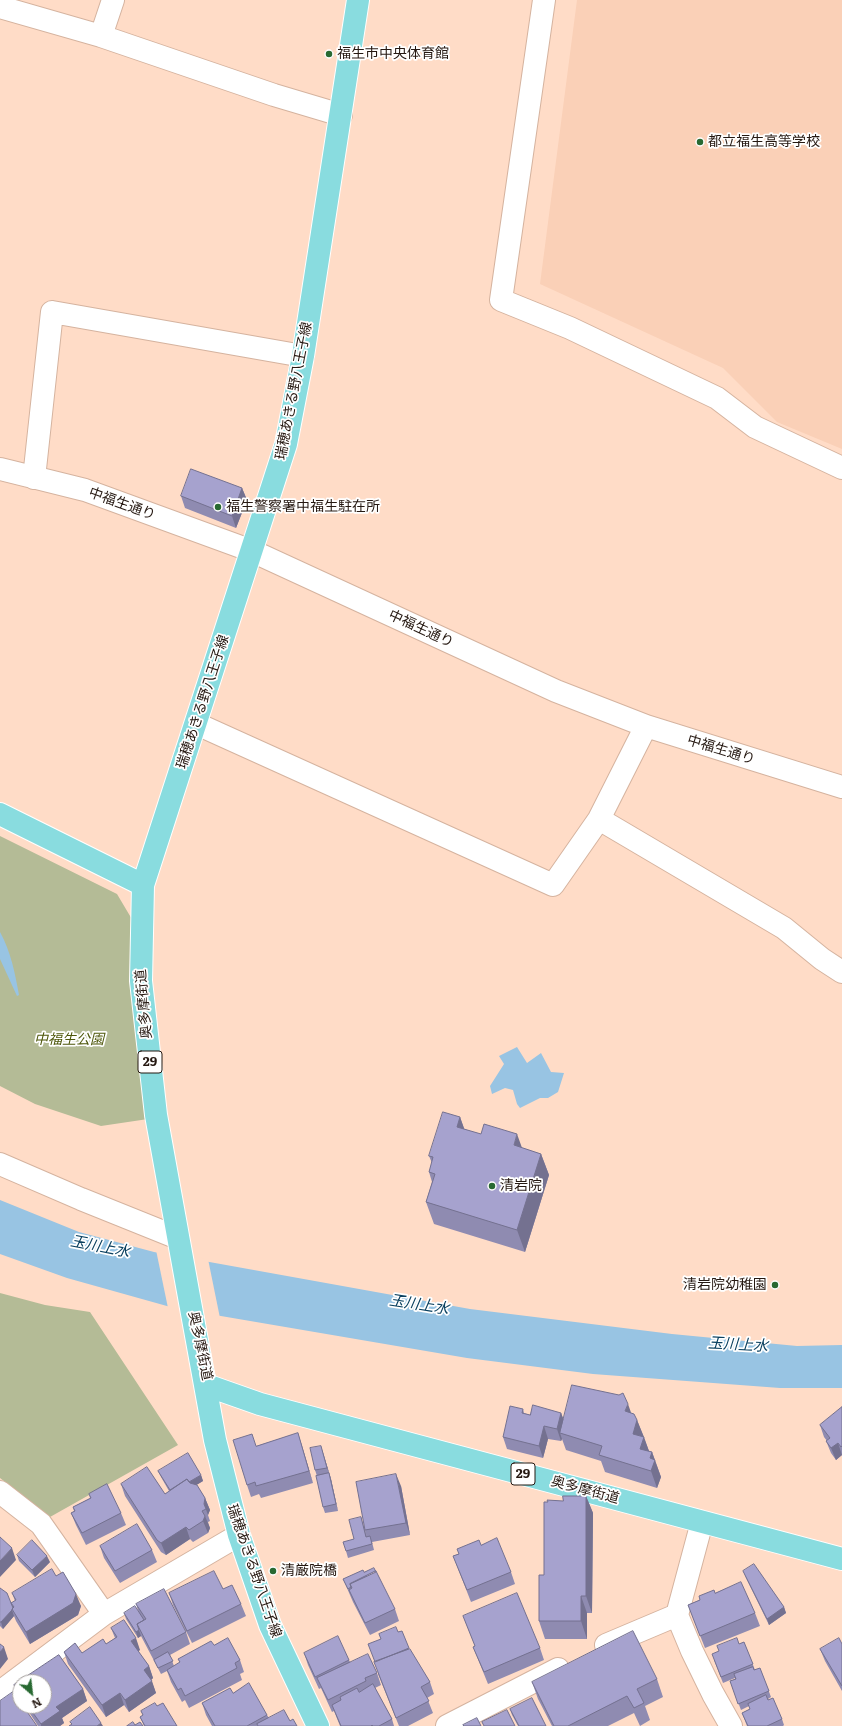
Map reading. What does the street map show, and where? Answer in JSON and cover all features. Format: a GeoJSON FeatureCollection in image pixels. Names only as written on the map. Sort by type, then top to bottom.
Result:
{"type":"FeatureCollection","features":[{"type":"Feature","properties":{"kind":"main road","name":"瑞穂あきる野八王子線"},"geometry":{"type":"LineString","coordinates":[[143,885],[286,444],[303,356],[358,0]]}},
{"type":"Feature","properties":{"kind":"main road"},"geometry":{"type":"LineString","coordinates":[[0,814],[143,885]]}},
{"type":"Feature","properties":{"kind":"main road","name":"奥多摩街道"},"geometry":{"type":"LineString","coordinates":[[143,885],[140,981],[156,1115],[206,1385],[260,1404],[842,1559]]}},
{"type":"Feature","properties":{"kind":"main road","name":"瑞穂あきる野八王子線"},"geometry":{"type":"LineString","coordinates":[[206,1385],[215,1440],[239,1535],[270,1625],[318,1726]]}},
{"type":"Feature","properties":{"kind":"street"},"geometry":{"type":"LineString","coordinates":[[101,36],[113,0]]}},
{"type":"Feature","properties":{"kind":"street"},"geometry":{"type":"LineString","coordinates":[[544,0],[501,300],[570,328],[716,398],[755,427],[842,468]]}},
{"type":"Feature","properties":{"kind":"street"},"geometry":{"type":"LineString","coordinates":[[0,7],[101,36],[274,95],[341,115]]}},
{"type":"Feature","properties":{"kind":"street"},"geometry":{"type":"LineString","coordinates":[[34,478],[52,312],[303,356]]}},
{"type":"Feature","properties":{"kind":"street","name":"中福生通り"},"geometry":{"type":"LineString","coordinates":[[0,469],[85,490],[252,551],[556,691],[646,726],[842,787]]}},
{"type":"Feature","properties":{"kind":"street"},"geometry":{"type":"LineString","coordinates":[[196,724],[553,884],[599,819],[646,726]]}},
{"type":"Feature","properties":{"kind":"street"},"geometry":{"type":"LineString","coordinates":[[599,819],[784,928],[822,959],[842,972]]}},
{"type":"Feature","properties":{"kind":"street"},"geometry":{"type":"LineString","coordinates":[[0,1164],[81,1199],[178,1238]]}},
{"type":"Feature","properties":{"kind":"street"},"geometry":{"type":"LineString","coordinates":[[0,1492],[41,1524],[104,1614]]}},
{"type":"Feature","properties":{"kind":"street"},"geometry":{"type":"LineString","coordinates":[[702,1522],[677,1615],[701,1669],[731,1726]]}},
{"type":"Feature","properties":{"kind":"street"},"geometry":{"type":"LineString","coordinates":[[0,1692],[104,1614],[239,1535]]}},
{"type":"Feature","properties":{"kind":"street"},"geometry":{"type":"LineString","coordinates":[[448,1726],[616,1640],[677,1615]]}},
{"type":"Feature","properties":{"kind":"shaded area","name":"都立福生高等学校"},"geometry":{"type":"Polygon","coordinates":[[[577,0],[842,0],[842,449],[777,422],[723,368],[540,284],[577,0]]]}},
{"type":"Feature","properties":{"kind":"green space","name":"中福生公園"},"geometry":{"type":"Polygon","coordinates":[[[0,836],[117,894],[133,921],[148,1119],[101,1126],[35,1104],[0,1086],[0,836]]]}},
{"type":"Feature","properties":{"kind":"green space"},"geometry":{"type":"Polygon","coordinates":[[[0,1293],[45,1305],[90,1312],[178,1445],[50,1517],[0,1478],[0,1293]]]}},
{"type":"Feature","properties":{"kind":"water"},"geometry":{"type":"Polygon","coordinates":[[[0,932],[12,963],[19,995],[17,996],[0,959],[0,932]]]}},
{"type":"Feature","properties":{"kind":"water"},"geometry":{"type":"Polygon","coordinates":[[[517,1047],[527,1063],[541,1053],[551,1072],[564,1073],[558,1092],[548,1098],[540,1098],[520,1108],[517,1104],[513,1090],[505,1088],[492,1094],[490,1086],[504,1064],[499,1056],[517,1047]]]}},
{"type":"Feature","properties":{"kind":"water","name":"玉川上水"},"geometry":{"type":"Polygon","coordinates":[[[0,1200],[79,1232],[154,1252],[470,1309],[672,1334],[797,1346],[842,1345],[842,1388],[780,1388],[593,1374],[467,1358],[174,1308],[67,1278],[0,1254],[0,1200]]]}},
{"type":"Feature","properties":{"kind":"pier"},"geometry":{"type":"Polygon","coordinates":[[[156,1250],[208,1259],[220,1318],[168,1308],[156,1250]]]}},
{"type":"Feature","properties":{"kind":"building"},"geometry":{"type":"Polygon","coordinates":[[[191,469],[242,488],[232,516],[181,496],[191,469]]]}},
{"type":"Feature","properties":{"kind":"building","name":"清岩院"},"geometry":{"type":"Polygon","coordinates":[[[443,1112],[460,1117],[457,1127],[481,1134],[484,1124],[517,1134],[514,1145],[541,1154],[517,1230],[426,1202],[435,1174],[429,1172],[433,1157],[429,1156],[443,1112]]]}},
{"type":"Feature","properties":{"kind":"building"},"geometry":{"type":"Polygon","coordinates":[[[572,1385],[619,1395],[623,1393],[628,1404],[625,1411],[634,1414],[637,1420],[633,1434],[644,1437],[640,1449],[652,1452],[650,1458],[655,1460],[651,1471],[599,1455],[602,1446],[560,1433],[572,1385]]]}},
{"type":"Feature","properties":{"kind":"building"},"geometry":{"type":"Polygon","coordinates":[[[533,1405],[561,1413],[557,1429],[544,1426],[539,1446],[503,1437],[510,1406],[523,1409],[522,1413],[530,1415],[533,1405]]]}},
{"type":"Feature","properties":{"kind":"building"},"geometry":{"type":"Polygon","coordinates":[[[842,1407],[842,1446],[841,1447],[838,1443],[831,1448],[826,1441],[830,1438],[820,1425],[842,1407]]]}},
{"type":"Feature","properties":{"kind":"building"},"geometry":{"type":"Polygon","coordinates":[[[298,1433],[309,1471],[256,1486],[255,1482],[247,1485],[233,1440],[252,1434],[256,1446],[298,1433]]]}},
{"type":"Feature","properties":{"kind":"building"},"geometry":{"type":"Polygon","coordinates":[[[321,1446],[327,1468],[315,1470],[310,1448],[321,1446]]]}},
{"type":"Feature","properties":{"kind":"building"},"geometry":{"type":"Polygon","coordinates":[[[188,1453],[201,1475],[189,1482],[187,1479],[170,1490],[158,1471],[188,1453]]]}},
{"type":"Feature","properties":{"kind":"building"},"geometry":{"type":"Polygon","coordinates":[[[147,1467],[165,1494],[187,1479],[190,1483],[197,1485],[205,1498],[204,1504],[206,1509],[202,1511],[205,1516],[203,1521],[189,1530],[186,1527],[161,1543],[157,1540],[121,1484],[147,1467]]]}},
{"type":"Feature","properties":{"kind":"building"},"geometry":{"type":"Polygon","coordinates":[[[329,1473],[336,1504],[323,1507],[316,1476],[329,1473]]]}},
{"type":"Feature","properties":{"kind":"building"},"geometry":{"type":"Polygon","coordinates":[[[396,1474],[406,1523],[365,1530],[356,1482],[396,1474]]]}},
{"type":"Feature","properties":{"kind":"building"},"geometry":{"type":"Polygon","coordinates":[[[107,1484],[121,1513],[82,1533],[71,1513],[75,1511],[73,1507],[91,1498],[89,1494],[107,1484]]]}},
{"type":"Feature","properties":{"kind":"building"},"geometry":{"type":"Polygon","coordinates":[[[563,1496],[586,1496],[586,1596],[581,1596],[581,1621],[539,1621],[539,1575],[544,1575],[544,1502],[548,1502],[547,1500],[563,1501],[563,1496]]]}},
{"type":"Feature","properties":{"kind":"building"},"geometry":{"type":"Polygon","coordinates":[[[361,1517],[366,1537],[370,1536],[372,1544],[346,1551],[343,1542],[354,1539],[349,1520],[361,1517]]]}},
{"type":"Feature","properties":{"kind":"building"},"geometry":{"type":"Polygon","coordinates":[[[137,1524],[152,1550],[115,1571],[100,1546],[137,1524]]]}},
{"type":"Feature","properties":{"kind":"building"},"geometry":{"type":"Polygon","coordinates":[[[0,1537],[12,1548],[0,1561],[0,1537]]]}},
{"type":"Feature","properties":{"kind":"building"},"geometry":{"type":"Polygon","coordinates":[[[497,1538],[511,1572],[467,1590],[453,1556],[459,1554],[457,1549],[479,1540],[481,1545],[497,1538]]]}},
{"type":"Feature","properties":{"kind":"building"},"geometry":{"type":"Polygon","coordinates":[[[32,1540],[47,1556],[32,1570],[17,1555],[32,1540]]]}},
{"type":"Feature","properties":{"kind":"building"},"geometry":{"type":"Polygon","coordinates":[[[754,1564],[784,1607],[767,1619],[743,1571],[754,1564]]]}},
{"type":"Feature","properties":{"kind":"building"},"geometry":{"type":"Polygon","coordinates":[[[374,1568],[376,1572],[350,1584],[351,1587],[348,1589],[343,1579],[363,1570],[364,1572],[374,1568]]]}},
{"type":"Feature","properties":{"kind":"building"},"geometry":{"type":"Polygon","coordinates":[[[52,1569],[56,1576],[63,1572],[76,1594],[73,1603],[26,1632],[12,1609],[14,1607],[11,1603],[16,1600],[12,1593],[52,1569]]]}},
{"type":"Feature","properties":{"kind":"building"},"geometry":{"type":"Polygon","coordinates":[[[214,1571],[223,1589],[232,1585],[241,1604],[187,1631],[169,1593],[214,1571]]]}},
{"type":"Feature","properties":{"kind":"building"},"geometry":{"type":"Polygon","coordinates":[[[376,1571],[395,1609],[365,1623],[349,1590],[352,1588],[350,1584],[376,1571]]]}},
{"type":"Feature","properties":{"kind":"building"},"geometry":{"type":"Polygon","coordinates":[[[741,1582],[755,1613],[700,1636],[688,1605],[700,1600],[699,1596],[714,1590],[715,1593],[741,1582]]]}},
{"type":"Feature","properties":{"kind":"building"},"geometry":{"type":"Polygon","coordinates":[[[0,1588],[7,1593],[13,1608],[1,1622],[0,1622],[0,1588]]]}},
{"type":"Feature","properties":{"kind":"building"},"geometry":{"type":"Polygon","coordinates":[[[164,1589],[186,1632],[151,1651],[137,1624],[146,1619],[136,1604],[164,1589]]]}},
{"type":"Feature","properties":{"kind":"building"},"geometry":{"type":"Polygon","coordinates":[[[517,1593],[540,1648],[484,1672],[473,1647],[475,1646],[463,1616],[517,1593]]]}},
{"type":"Feature","properties":{"kind":"building"},"geometry":{"type":"Polygon","coordinates":[[[135,1606],[144,1620],[137,1624],[139,1630],[136,1632],[124,1613],[135,1606]]]}},
{"type":"Feature","properties":{"kind":"building"},"geometry":{"type":"Polygon","coordinates":[[[124,1620],[136,1638],[131,1641],[149,1666],[144,1670],[152,1681],[125,1700],[120,1693],[102,1705],[64,1652],[75,1643],[82,1653],[103,1639],[106,1644],[117,1637],[111,1628],[124,1620]]]}},
{"type":"Feature","properties":{"kind":"building"},"geometry":{"type":"Polygon","coordinates":[[[396,1627],[398,1632],[402,1631],[409,1648],[375,1662],[368,1644],[381,1639],[379,1634],[396,1627]]]}},
{"type":"Feature","properties":{"kind":"building"},"geometry":{"type":"Polygon","coordinates":[[[633,1631],[657,1679],[637,1689],[644,1703],[634,1708],[627,1696],[568,1726],[554,1726],[532,1682],[633,1631]]]}},
{"type":"Feature","properties":{"kind":"building"},"geometry":{"type":"Polygon","coordinates":[[[338,1636],[349,1660],[315,1677],[304,1653],[338,1636]]]}},
{"type":"Feature","properties":{"kind":"building"},"geometry":{"type":"Polygon","coordinates":[[[228,1638],[240,1660],[235,1663],[237,1668],[185,1696],[181,1688],[178,1690],[167,1670],[180,1662],[178,1659],[211,1641],[214,1645],[228,1638]]]}},
{"type":"Feature","properties":{"kind":"building"},"geometry":{"type":"Polygon","coordinates":[[[737,1638],[739,1644],[744,1642],[753,1664],[721,1677],[712,1654],[719,1651],[717,1646],[737,1638]]]}},
{"type":"Feature","properties":{"kind":"building"},"geometry":{"type":"Polygon","coordinates":[[[839,1638],[842,1644],[842,1686],[820,1649],[839,1638]]]}},
{"type":"Feature","properties":{"kind":"building"},"geometry":{"type":"Polygon","coordinates":[[[0,1644],[4,1647],[0,1652],[0,1644]]]}},
{"type":"Feature","properties":{"kind":"building"},"geometry":{"type":"Polygon","coordinates":[[[410,1649],[430,1682],[421,1687],[429,1701],[396,1718],[374,1662],[410,1649]]]}},
{"type":"Feature","properties":{"kind":"building"},"geometry":{"type":"Polygon","coordinates":[[[168,1652],[173,1661],[158,1668],[154,1660],[168,1652]]]}},
{"type":"Feature","properties":{"kind":"building"},"geometry":{"type":"Polygon","coordinates":[[[368,1654],[377,1673],[365,1678],[366,1681],[328,1700],[317,1678],[368,1654]]]}},
{"type":"Feature","properties":{"kind":"building"},"geometry":{"type":"Polygon","coordinates":[[[59,1655],[83,1689],[56,1707],[60,1711],[41,1724],[34,1714],[52,1714],[52,1674],[30,1674],[59,1655]]]}},
{"type":"Feature","properties":{"kind":"building"},"geometry":{"type":"Polygon","coordinates":[[[753,1667],[754,1670],[760,1668],[769,1691],[738,1704],[730,1681],[736,1679],[734,1674],[753,1667]]]}},
{"type":"Feature","properties":{"kind":"building"},"geometry":{"type":"Polygon","coordinates":[[[249,1683],[267,1715],[247,1726],[215,1726],[202,1703],[230,1688],[233,1693],[249,1683]]]}},
{"type":"Feature","properties":{"kind":"building"},"geometry":{"type":"Polygon","coordinates":[[[373,1684],[392,1719],[379,1726],[341,1726],[332,1705],[341,1700],[340,1697],[357,1688],[359,1692],[373,1684]]]}},
{"type":"Feature","properties":{"kind":"building"},"geometry":{"type":"Polygon","coordinates":[[[12,1693],[12,1714],[29,1714],[37,1726],[0,1726],[0,1701],[12,1693]]]}},
{"type":"Feature","properties":{"kind":"building"},"geometry":{"type":"Polygon","coordinates":[[[766,1695],[768,1700],[773,1698],[782,1719],[767,1726],[748,1726],[742,1713],[750,1709],[748,1704],[766,1695]]]}},
{"type":"Feature","properties":{"kind":"building"},"geometry":{"type":"Polygon","coordinates":[[[532,1698],[546,1726],[519,1726],[510,1709],[532,1698]]]}},
{"type":"Feature","properties":{"kind":"building"},"geometry":{"type":"Polygon","coordinates":[[[155,1703],[157,1706],[163,1703],[177,1726],[145,1726],[140,1717],[143,1715],[141,1711],[155,1703]]]}},
{"type":"Feature","properties":{"kind":"building"},"geometry":{"type":"Polygon","coordinates":[[[90,1707],[101,1723],[97,1726],[69,1726],[72,1724],[70,1722],[90,1707]]]}},
{"type":"Feature","properties":{"kind":"building"},"geometry":{"type":"Polygon","coordinates":[[[284,1710],[290,1721],[293,1719],[297,1726],[258,1726],[257,1724],[284,1710]]]}},
{"type":"Feature","properties":{"kind":"building"},"geometry":{"type":"Polygon","coordinates":[[[507,1710],[515,1726],[484,1726],[482,1722],[507,1710]]]}},
{"type":"Feature","properties":{"kind":"building"},"geometry":{"type":"Polygon","coordinates":[[[477,1718],[481,1726],[463,1725],[477,1718]]]}},
{"type":"Feature","properties":{"kind":"building"},"geometry":{"type":"Polygon","coordinates":[[[133,1722],[135,1725],[140,1722],[143,1726],[127,1726],[133,1722]]]}},
{"type":"Feature","properties":{"kind":"place","name":"福生市中央体育館"},"geometry":{"type":"Point","coordinates":[329,54]}},
{"type":"Feature","properties":{"kind":"place","name":"都立福生高等学校"},"geometry":{"type":"Point","coordinates":[700,142]}},
{"type":"Feature","properties":{"kind":"place","name":"福生警察署中福生駐在所"},"geometry":{"type":"Point","coordinates":[218,507]}},
{"type":"Feature","properties":{"kind":"place","name":"清岩院"},"geometry":{"type":"Point","coordinates":[492,1186]}},
{"type":"Feature","properties":{"kind":"place","name":"清岩院幼稚園"},"geometry":{"type":"Point","coordinates":[775,1285]}},
{"type":"Feature","properties":{"kind":"place","name":"清厳院橋"},"geometry":{"type":"Point","coordinates":[273,1571]}}]}
